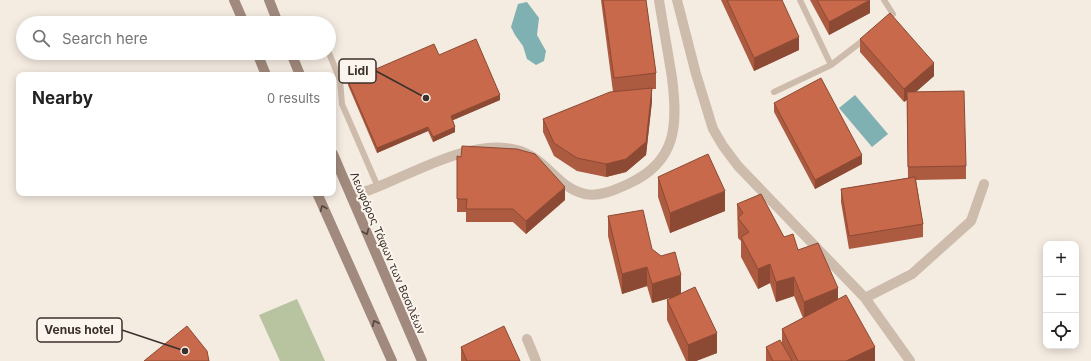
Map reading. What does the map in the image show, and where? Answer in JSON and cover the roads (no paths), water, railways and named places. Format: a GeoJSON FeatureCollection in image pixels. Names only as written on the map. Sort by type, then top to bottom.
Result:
{"type":"FeatureCollection","features":[{"type":"Feature","properties":{"kind":"main road"},"geometry":{"type":"LineString","coordinates":[[234,0],[241,16]]}},
{"type":"Feature","properties":{"kind":"main road"},"geometry":{"type":"LineString","coordinates":[[268,0],[275,16]]}},
{"type":"Feature","properties":{"kind":"main road"},"geometry":{"type":"LineString","coordinates":[[260,60],[265,72]]}},
{"type":"Feature","properties":{"kind":"main road"},"geometry":{"type":"LineString","coordinates":[[294,60],[299,72]]}},
{"type":"Feature","properties":{"kind":"main road","name":"Λεωφόρος Τάφων των Βασιλέων"},"geometry":{"type":"LineString","coordinates":[[336,161],[422,361]]}},
{"type":"Feature","properties":{"kind":"main road"},"geometry":{"type":"LineString","coordinates":[[318,196],[392,361]]}},
{"type":"Feature","properties":{"kind":"street"},"geometry":{"type":"LineString","coordinates":[[351,196],[378,187],[467,151],[504,148],[520,150],[535,157],[563,182],[585,194],[604,194],[638,180],[655,168],[665,154],[672,139],[675,122],[675,104],[669,57],[659,0]]}},
{"type":"Feature","properties":{"kind":"street"},"geometry":{"type":"LineString","coordinates":[[677,0],[700,88],[713,129],[723,146],[738,166],[865,298],[910,361]]}},
{"type":"Feature","properties":{"kind":"street"},"geometry":{"type":"LineString","coordinates":[[865,298],[912,274],[971,221],[984,184]]}},
{"type":"Feature","properties":{"kind":"street"},"geometry":{"type":"LineString","coordinates":[[527,339],[536,361]]}},
{"type":"Feature","properties":{"kind":"lane"},"geometry":{"type":"LineString","coordinates":[[800,0],[831,64]]}},
{"type":"Feature","properties":{"kind":"lane"},"geometry":{"type":"LineString","coordinates":[[883,23],[893,14],[884,0]]}},
{"type":"Feature","properties":{"kind":"lane"},"geometry":{"type":"LineString","coordinates":[[774,92],[831,64],[872,32]]}},
{"type":"Feature","properties":{"kind":"lane"},"geometry":{"type":"LineString","coordinates":[[332,60],[340,80],[342,104],[378,187]]}},
{"type":"Feature","properties":{"kind":"water"},"geometry":{"type":"Polygon","coordinates":[[[527,2],[539,18],[537,35],[546,51],[544,61],[536,65],[527,59],[523,46],[511,27],[518,4],[527,2]]]}},
{"type":"Feature","properties":{"kind":"water"},"geometry":{"type":"Polygon","coordinates":[[[855,95],[888,134],[872,147],[839,108],[855,95]]]}},
{"type":"Feature","properties":{"kind":"place","name":"Lidl"},"geometry":{"type":"Point","coordinates":[426,98]}},
{"type":"Feature","properties":{"kind":"place","name":"Venus hotel"},"geometry":{"type":"Point","coordinates":[185,351]}}]}
